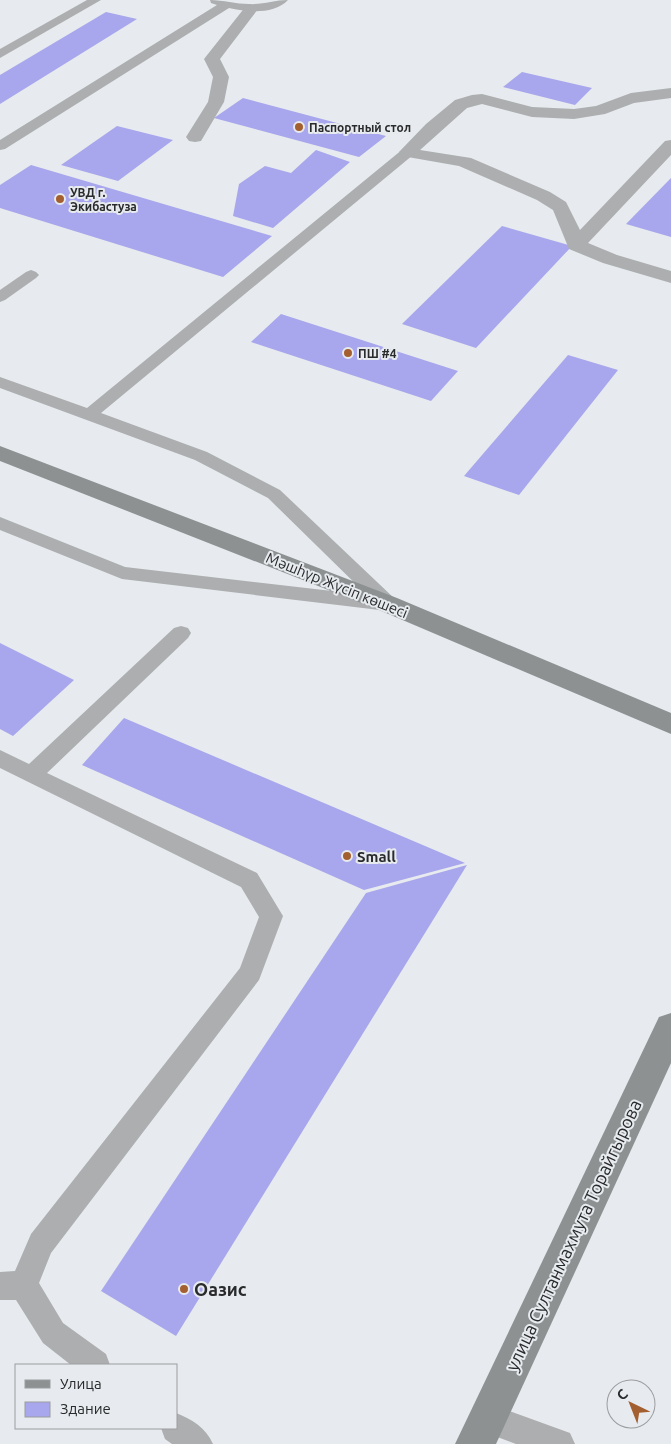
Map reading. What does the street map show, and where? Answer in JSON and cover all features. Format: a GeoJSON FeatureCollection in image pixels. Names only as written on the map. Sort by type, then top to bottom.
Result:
{"type":"FeatureCollection","features":[{"type":"Feature","properties":{"kind":"main road","name":"Мәшһүр Жүсіп көшесі"},"geometry":{"type":"LineString","coordinates":[[0,453],[388,604],[671,724]]}},
{"type":"Feature","properties":{"kind":"main road","name":"улица Султанмахмута Торайгырова"},"geometry":{"type":"LineString","coordinates":[[481,1431],[671,1027]]}},
{"type":"Feature","properties":{"kind":"street"},"geometry":{"type":"LineString","coordinates":[[195,137],[216,102],[221,77],[212,59],[251,9]]}},
{"type":"Feature","properties":{"kind":"street"},"geometry":{"type":"LineString","coordinates":[[671,93],[631,98],[599,110],[574,114],[532,112],[482,99],[472,100],[462,104],[432,128],[408,152],[424,157],[465,162],[484,168],[560,206],[576,245],[602,256],[671,277]]}},
{"type":"Feature","properties":{"kind":"street"},"geometry":{"type":"LineString","coordinates":[[576,245],[671,145]]}},
{"type":"Feature","properties":{"kind":"lane"},"geometry":{"type":"LineString","coordinates":[[0,54],[95,0]]}},
{"type":"Feature","properties":{"kind":"lane"},"geometry":{"type":"LineString","coordinates":[[210,0],[251,9],[276,4],[282,0]]}},
{"type":"Feature","properties":{"kind":"lane"},"geometry":{"type":"LineString","coordinates":[[0,146],[228,4]]}},
{"type":"Feature","properties":{"kind":"lane"},"geometry":{"type":"LineString","coordinates":[[89,415],[408,152]]}},
{"type":"Feature","properties":{"kind":"lane"},"geometry":{"type":"LineString","coordinates":[[0,297],[31,275]]}},
{"type":"Feature","properties":{"kind":"lane"},"geometry":{"type":"LineString","coordinates":[[0,382],[201,456],[274,494],[388,604]]}},
{"type":"Feature","properties":{"kind":"lane"},"geometry":{"type":"LineString","coordinates":[[0,523],[122,573],[388,604]]}},
{"type":"Feature","properties":{"kind":"lane"},"geometry":{"type":"LineString","coordinates":[[31,775],[181,632]]}},
{"type":"Feature","properties":{"kind":"lane"},"geometry":{"type":"LineString","coordinates":[[0,758],[31,775],[249,880],[271,916],[250,973],[41,1244],[12,1285],[53,1333],[94,1364]]}},
{"type":"Feature","properties":{"kind":"lane"},"geometry":{"type":"LineString","coordinates":[[177,1429],[197,1444]]}},
{"type":"Feature","properties":{"kind":"lane"},"geometry":{"type":"LineString","coordinates":[[481,1431],[559,1444]]}},
{"type":"Feature","properties":{"kind":"building"},"geometry":{"type":"Polygon","coordinates":[[[106,12],[137,19],[0,104],[0,75],[106,12]]]}},
{"type":"Feature","properties":{"kind":"building"},"geometry":{"type":"Polygon","coordinates":[[[522,72],[592,88],[575,105],[503,87],[522,72]]]}},
{"type":"Feature","properties":{"kind":"building","name":"Паспортный стол"},"geometry":{"type":"Polygon","coordinates":[[[243,98],[386,136],[359,157],[214,118],[243,98]]]}},
{"type":"Feature","properties":{"kind":"building"},"geometry":{"type":"Polygon","coordinates":[[[117,126],[173,140],[118,181],[61,165],[117,126]]]}},
{"type":"Feature","properties":{"kind":"building"},"geometry":{"type":"Polygon","coordinates":[[[316,150],[350,162],[273,228],[233,216],[239,184],[265,166],[291,173],[316,150]]]}},
{"type":"Feature","properties":{"kind":"building"},"geometry":{"type":"Polygon","coordinates":[[[31,165],[272,236],[223,277],[0,208],[0,185],[31,165]]]}},
{"type":"Feature","properties":{"kind":"building"},"geometry":{"type":"Polygon","coordinates":[[[671,178],[671,237],[626,224],[671,178]]]}},
{"type":"Feature","properties":{"kind":"building"},"geometry":{"type":"Polygon","coordinates":[[[502,226],[572,246],[476,348],[402,324],[502,226]]]}},
{"type":"Feature","properties":{"kind":"building"},"geometry":{"type":"Polygon","coordinates":[[[281,314],[458,371],[431,401],[251,342],[281,314]]]}},
{"type":"Feature","properties":{"kind":"building"},"geometry":{"type":"Polygon","coordinates":[[[568,355],[618,370],[519,495],[464,476],[568,355]]]}},
{"type":"Feature","properties":{"kind":"building"},"geometry":{"type":"Polygon","coordinates":[[[0,643],[74,680],[13,736],[0,729],[0,643]]]}},
{"type":"Feature","properties":{"kind":"building"},"geometry":{"type":"Polygon","coordinates":[[[124,718],[465,863],[364,890],[82,765],[124,718]]]}},
{"type":"Feature","properties":{"kind":"building"},"geometry":{"type":"Polygon","coordinates":[[[467,865],[176,1336],[101,1291],[366,893],[467,865]]]}},
{"type":"Feature","properties":{"kind":"place","name":"Паспортный стол"},"geometry":{"type":"Point","coordinates":[299,127]}},
{"type":"Feature","properties":{"kind":"place","name":"УВД г. Экибастуза"},"geometry":{"type":"Point","coordinates":[60,199]}},
{"type":"Feature","properties":{"kind":"place","name":"ПШ #4"},"geometry":{"type":"Point","coordinates":[348,353]}},
{"type":"Feature","properties":{"kind":"place","name":"Small"},"geometry":{"type":"Point","coordinates":[347,856]}},
{"type":"Feature","properties":{"kind":"place","name":"Оазис"},"geometry":{"type":"Point","coordinates":[184,1289]}}]}
